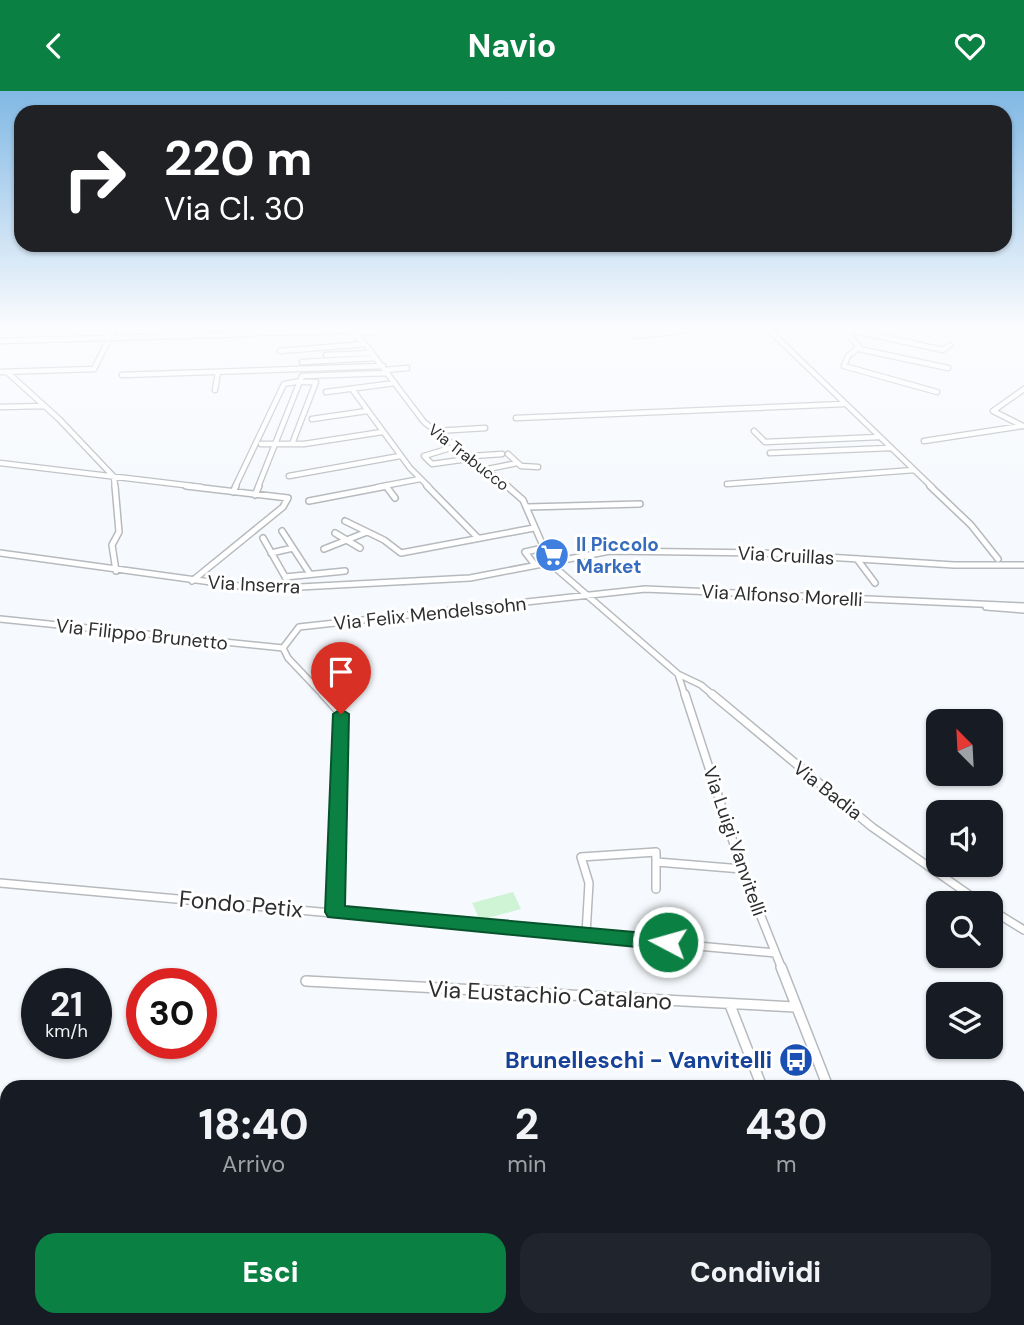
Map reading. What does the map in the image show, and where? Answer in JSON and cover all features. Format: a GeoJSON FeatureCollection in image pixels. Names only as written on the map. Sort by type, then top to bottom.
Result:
{"type":"FeatureCollection","features":[{"type":"Feature","properties":{"kind":"street"},"geometry":{"type":"LineString","coordinates":[[21,385],[60,419],[114,477],[119,532],[112,545],[116,571]]}},
{"type":"Feature","properties":{"kind":"street"},"geometry":{"type":"LineString","coordinates":[[215,390],[216,385]]}},
{"type":"Feature","properties":{"kind":"street"},"geometry":{"type":"LineString","coordinates":[[233,492],[284,385]]}},
{"type":"Feature","properties":{"kind":"street"},"geometry":{"type":"LineString","coordinates":[[255,495],[300,385]]}},
{"type":"Feature","properties":{"kind":"street"},"geometry":{"type":"LineString","coordinates":[[292,444],[315,385]]}},
{"type":"Feature","properties":{"kind":"street"},"geometry":{"type":"LineString","coordinates":[[326,392],[384,385]]}},
{"type":"Feature","properties":{"kind":"street","name":"Via Trabucco"},"geometry":{"type":"LineString","coordinates":[[396,385],[409,404],[434,431],[488,469],[528,507],[534,528],[550,561],[678,674]]}},
{"type":"Feature","properties":{"kind":"street"},"geometry":{"type":"LineString","coordinates":[[824,385],[971,525],[1001,563]]}},
{"type":"Feature","properties":{"kind":"street"},"geometry":{"type":"LineString","coordinates":[[910,385],[937,392]]}},
{"type":"Feature","properties":{"kind":"street"},"geometry":{"type":"LineString","coordinates":[[352,389],[400,456],[478,538]]}},
{"type":"Feature","properties":{"kind":"street"},"geometry":{"type":"LineString","coordinates":[[1023,426],[993,411],[1024,390]]}},
{"type":"Feature","properties":{"kind":"street"},"geometry":{"type":"LineString","coordinates":[[293,401],[311,401]]}},
{"type":"Feature","properties":{"kind":"street"},"geometry":{"type":"LineString","coordinates":[[516,418],[844,404]]}},
{"type":"Feature","properties":{"kind":"street"},"geometry":{"type":"LineString","coordinates":[[0,407],[44,406]]}},
{"type":"Feature","properties":{"kind":"street"},"geometry":{"type":"LineString","coordinates":[[312,419],[368,411]]}},
{"type":"Feature","properties":{"kind":"street"},"geometry":{"type":"LineString","coordinates":[[924,441],[1023,426]]}},
{"type":"Feature","properties":{"kind":"street"},"geometry":{"type":"LineString","coordinates":[[434,431],[485,428]]}},
{"type":"Feature","properties":{"kind":"street"},"geometry":{"type":"LineString","coordinates":[[754,431],[765,442],[879,437]]}},
{"type":"Feature","properties":{"kind":"street"},"geometry":{"type":"LineString","coordinates":[[261,444],[292,444],[382,432]]}},
{"type":"Feature","properties":{"kind":"street"},"geometry":{"type":"LineString","coordinates":[[457,446],[424,456],[432,464],[505,454],[517,463]]}},
{"type":"Feature","properties":{"kind":"street"},"geometry":{"type":"LineString","coordinates":[[770,453],[890,448]]}},
{"type":"Feature","properties":{"kind":"street"},"geometry":{"type":"LineString","coordinates":[[289,477],[400,456]]}},
{"type":"Feature","properties":{"kind":"street"},"geometry":{"type":"LineString","coordinates":[[0,463],[288,498],[283,507],[192,581]]}},
{"type":"Feature","properties":{"kind":"street"},"geometry":{"type":"LineString","coordinates":[[488,469],[517,463],[538,467]]}},
{"type":"Feature","properties":{"kind":"street"},"geometry":{"type":"LineString","coordinates":[[727,484],[914,470]]}},
{"type":"Feature","properties":{"kind":"street"},"geometry":{"type":"LineString","coordinates":[[309,501],[420,479]]}},
{"type":"Feature","properties":{"kind":"street"},"geometry":{"type":"LineString","coordinates":[[386,486],[395,498]]}},
{"type":"Feature","properties":{"kind":"street"},"geometry":{"type":"LineString","coordinates":[[528,507],[640,504]]}},
{"type":"Feature","properties":{"kind":"street"},"geometry":{"type":"LineString","coordinates":[[345,521],[401,553],[534,528]]}},
{"type":"Feature","properties":{"kind":"street"},"geometry":{"type":"LineString","coordinates":[[282,531],[310,574]]}},
{"type":"Feature","properties":{"kind":"street"},"geometry":{"type":"LineString","coordinates":[[324,549],[367,532]]}},
{"type":"Feature","properties":{"kind":"street"},"geometry":{"type":"LineString","coordinates":[[335,533],[360,548]]}},
{"type":"Feature","properties":{"kind":"street"},"geometry":{"type":"LineString","coordinates":[[262,538],[292,589]]}},
{"type":"Feature","properties":{"kind":"street"},"geometry":{"type":"LineString","coordinates":[[271,553],[293,548]]}},
{"type":"Feature","properties":{"kind":"street"},"geometry":{"type":"LineString","coordinates":[[535,565],[525,552],[543,548]]}},
{"type":"Feature","properties":{"kind":"street","name":"Via Cruillas"},"geometry":{"type":"LineString","coordinates":[[550,561],[589,553],[636,551],[763,553],[947,565],[1024,565]]}},
{"type":"Feature","properties":{"kind":"street","name":"Via Inserra"},"geometry":{"type":"LineString","coordinates":[[0,553],[262,589],[382,581],[470,579],[550,561]]}},
{"type":"Feature","properties":{"kind":"street"},"geometry":{"type":"LineString","coordinates":[[857,559],[875,583]]}},
{"type":"Feature","properties":{"kind":"street"},"geometry":{"type":"LineString","coordinates":[[285,577],[345,571]]}},
{"type":"Feature","properties":{"kind":"street","name":"Via Alfonso Morelli"},"geometry":{"type":"LineString","coordinates":[[587,596],[645,589],[978,604],[998,610],[1024,608]]}},
{"type":"Feature","properties":{"kind":"street","name":"Via Felix Mendelssohn"},"geometry":{"type":"LineString","coordinates":[[283,648],[299,627],[587,596]]}},
{"type":"Feature","properties":{"kind":"street","name":"Via Filippo Brunetto"},"geometry":{"type":"LineString","coordinates":[[0,619],[283,648]]}},
{"type":"Feature","properties":{"kind":"street"},"geometry":{"type":"LineString","coordinates":[[283,648],[288,658],[341,714],[335,912]]}},
{"type":"Feature","properties":{"kind":"street","name":"Via Luigi Vanvitelli"},"geometry":{"type":"LineString","coordinates":[[678,674],[742,869],[825,1080]]}},
{"type":"Feature","properties":{"kind":"street","name":"Via Badia"},"geometry":{"type":"LineString","coordinates":[[678,674],[701,685],[828,792],[962,891]]}},
{"type":"Feature","properties":{"kind":"street"},"geometry":{"type":"LineString","coordinates":[[586,935],[589,883],[581,857],[656,852],[656,889]]}},
{"type":"Feature","properties":{"kind":"street"},"geometry":{"type":"LineString","coordinates":[[657,862],[742,869]]}},
{"type":"Feature","properties":{"kind":"street","name":"Fondo Petix"},"geometry":{"type":"LineString","coordinates":[[0,883],[775,953]]}},
{"type":"Feature","properties":{"kind":"street"},"geometry":{"type":"LineString","coordinates":[[1003,917],[1024,930]]}},
{"type":"Feature","properties":{"kind":"street","name":"Via Eustachio Catalano"},"geometry":{"type":"LineString","coordinates":[[306,981],[795,1007]]}},
{"type":"Feature","properties":{"kind":"street"},"geometry":{"type":"LineString","coordinates":[[730,1005],[759,1080]]}},
{"type":"Feature","properties":{"kind":"green space"},"geometry":{"type":"Polygon","coordinates":[[[513,892],[521,909],[480,920],[472,903],[513,892]]]}},
{"type":"Feature","properties":{"kind":"place","name":"Il Piccolo Market"},"geometry":{"type":"Point","coordinates":[552,555]}},
{"type":"Feature","properties":{"kind":"place","name":"Brunelleschi - Vanvitelli"},"geometry":{"type":"Point","coordinates":[796,1060]}},
{"type":"Feature","properties":{"kind":"route"},"geometry":{"type":"LineString","coordinates":[[341,714],[335,912],[668,942]]}}]}
